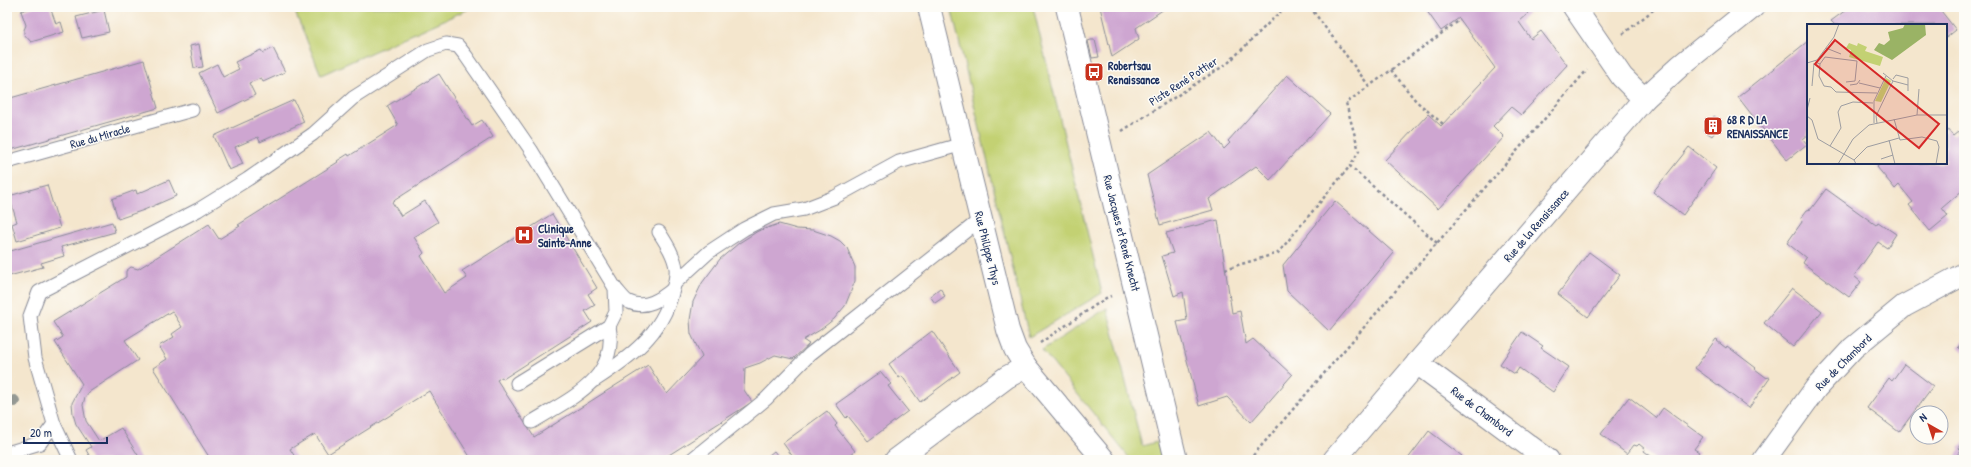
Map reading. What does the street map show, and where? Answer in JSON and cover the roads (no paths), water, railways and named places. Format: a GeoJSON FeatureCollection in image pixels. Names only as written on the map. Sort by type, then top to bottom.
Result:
{"type":"FeatureCollection","features":[{"type":"Feature","properties":{"kind":"street","name":"Rue Philippe Thys"},"geometry":{"type":"LineString","coordinates":[[929,7],[1008,330],[1023,362],[1104,460]]}},
{"type":"Feature","properties":{"kind":"street","name":"Rue Jacques et René Knecht"},"geometry":{"type":"LineString","coordinates":[[1067,7],[1176,460]]}},
{"type":"Feature","properties":{"kind":"street"},"geometry":{"type":"LineString","coordinates":[[1574,7],[1622,77],[1644,99]]}},
{"type":"Feature","properties":{"kind":"street","name":"Rue de la Renaissance"},"geometry":{"type":"LineString","coordinates":[[1334,460],[1644,99],[1680,66],[1753,7]]}},
{"type":"Feature","properties":{"kind":"street","name":"Rue de Chambord"},"geometry":{"type":"LineString","coordinates":[[1764,460],[1816,388],[1853,348],[1904,306],[1964,274]]}},
{"type":"Feature","properties":{"kind":"street"},"geometry":{"type":"LineString","coordinates":[[896,460],[1007,377],[1023,362]]}},
{"type":"Feature","properties":{"kind":"street","name":"Rue de Chambord"},"geometry":{"type":"LineString","coordinates":[[1417,363],[1548,460]]}},
{"type":"Feature","properties":{"kind":"lane"},"geometry":{"type":"LineString","coordinates":[[71,460],[54,424],[36,358],[30,316],[39,292],[198,210],[248,179],[313,134],[353,98],[428,50],[446,44],[458,46],[471,62],[531,150],[616,288],[628,302],[640,305],[654,303],[710,252],[744,229],[774,214],[804,209],[835,197],[899,162],[963,144]]}},
{"type":"Feature","properties":{"kind":"lane","name":"Rue du Miracle"},"geometry":{"type":"LineString","coordinates":[[7,162],[192,110]]}},
{"type":"Feature","properties":{"kind":"lane"},"geometry":{"type":"LineString","coordinates":[[691,460],[766,399],[810,354],[981,219]]}},
{"type":"Feature","properties":{"kind":"lane"},"geometry":{"type":"LineString","coordinates":[[532,422],[622,363],[651,335],[662,321],[670,303],[676,270],[674,259],[659,232]]}},
{"type":"Feature","properties":{"kind":"lane"},"geometry":{"type":"LineString","coordinates":[[517,383],[609,326],[616,312],[616,288]]}},
{"type":"Feature","properties":{"kind":"lane"},"geometry":{"type":"LineString","coordinates":[[595,380],[603,369],[609,355],[612,340],[609,326]]}},
{"type":"Feature","properties":{"kind":"lane"},"geometry":{"type":"LineString","coordinates":[[7,452],[40,443],[54,424]]}},
{"type":"Feature","properties":{"kind":"place","name":"Robertsau Renaissance"},"geometry":{"type":"Point","coordinates":[1094,72]}},
{"type":"Feature","properties":{"kind":"place","name":"68 R D LA RENAISSANCE"},"geometry":{"type":"Point","coordinates":[1713,126]}},
{"type":"Feature","properties":{"kind":"place","name":"Clinique Sainte-Anne"},"geometry":{"type":"Point","coordinates":[524,235]}}]}
